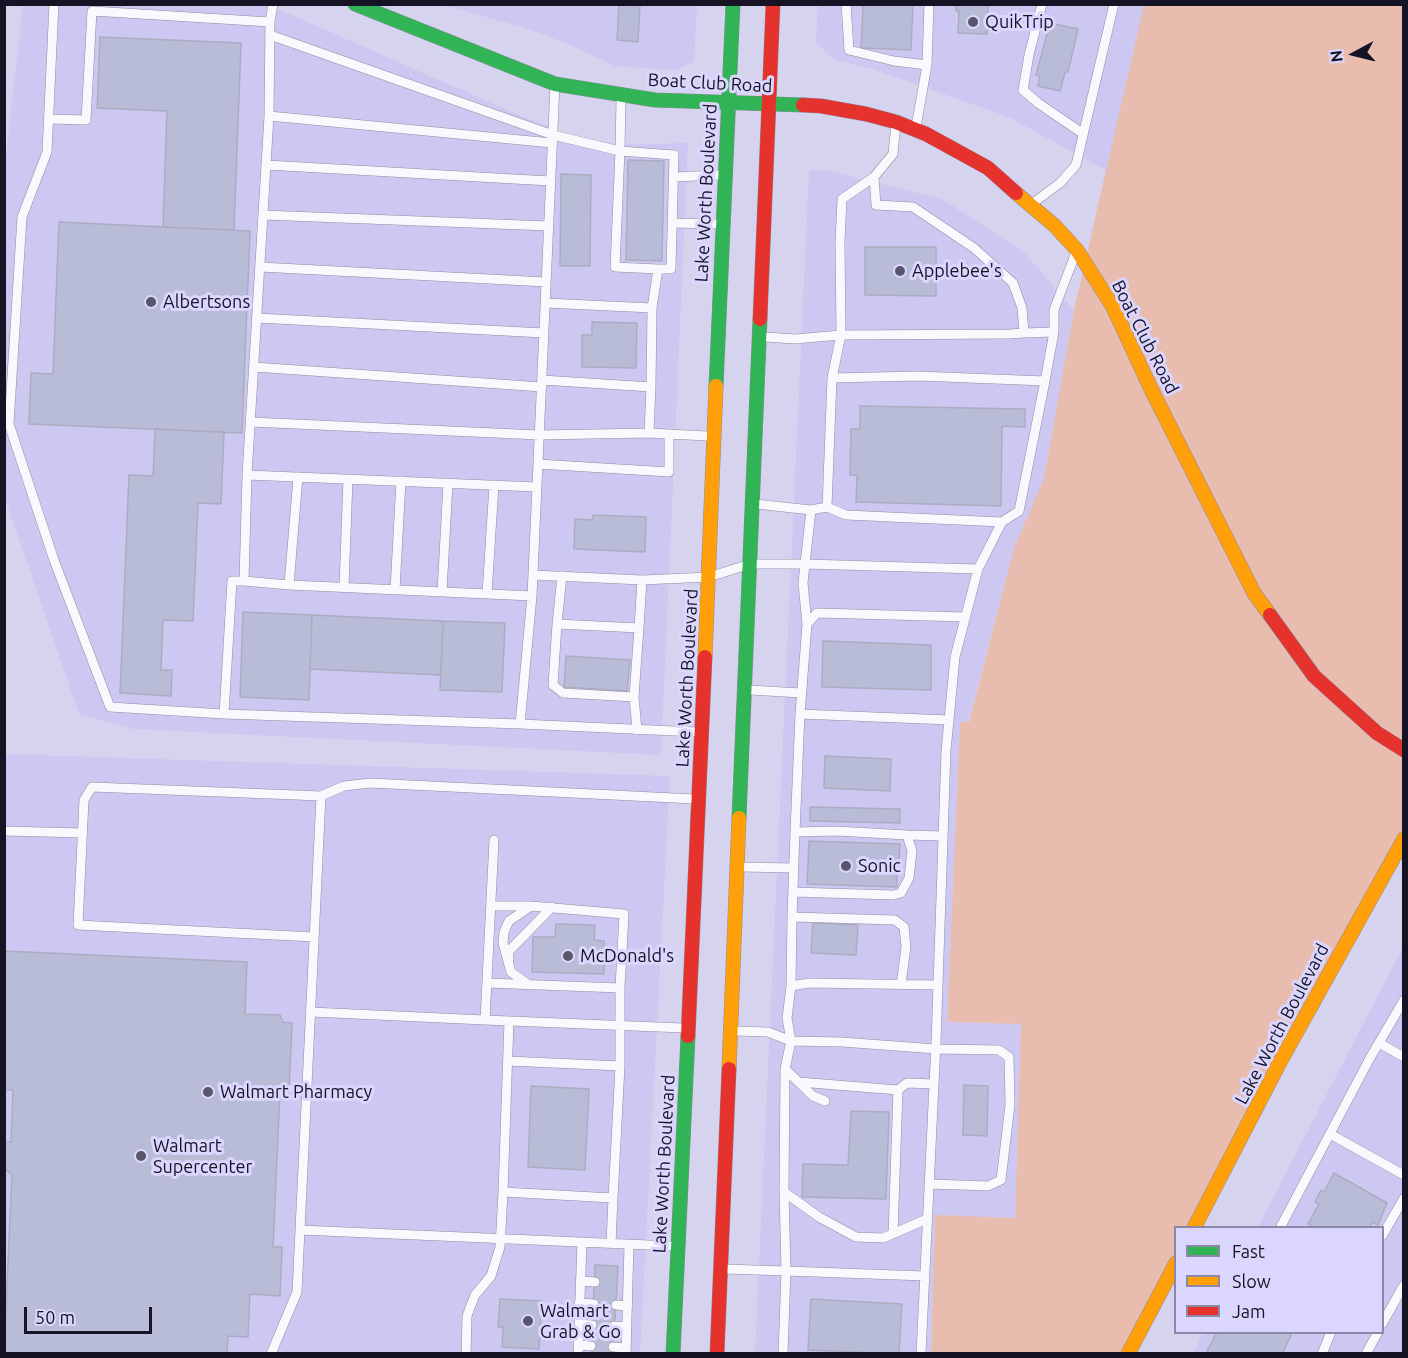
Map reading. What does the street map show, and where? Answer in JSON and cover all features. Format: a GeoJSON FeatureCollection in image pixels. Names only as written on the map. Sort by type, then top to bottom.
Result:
{"type":"FeatureCollection","features":[{"type":"Feature","properties":{"kind":"main road","name":"Boat Club Road"},"geometry":{"type":"LineString","coordinates":[[355,4],[555,84],[656,100],[821,106],[867,114],[916,129],[988,168],[1055,226],[1077,250],[1113,306],[1151,389],[1254,593],[1314,676],[1377,733],[1404,750]]}},
{"type":"Feature","properties":{"kind":"main road","name":"Lake Worth Boulevard"},"geometry":{"type":"LineString","coordinates":[[674,1353],[678,1246],[695,1030],[691,973],[733,4]]}},
{"type":"Feature","properties":{"kind":"main road"},"geometry":{"type":"LineString","coordinates":[[717,1353],[773,4]]}},
{"type":"Feature","properties":{"kind":"main road","name":"Lake Worth Boulevard"},"geometry":{"type":"LineString","coordinates":[[1195,1226],[1280,1062],[1404,839]]}},
{"type":"Feature","properties":{"kind":"main road"},"geometry":{"type":"LineString","coordinates":[[691,973],[703,1002]]}},
{"type":"Feature","properties":{"kind":"main road"},"geometry":{"type":"LineString","coordinates":[[716,1022],[731,1030]]}},
{"type":"Feature","properties":{"kind":"main road"},"geometry":{"type":"LineString","coordinates":[[714,1046],[729,1071]]}},
{"type":"Feature","properties":{"kind":"main road"},"geometry":{"type":"LineString","coordinates":[[1128,1353],[1174,1267]]}},
{"type":"Feature","properties":{"kind":"lane"},"geometry":{"type":"LineString","coordinates":[[54,4],[47,152],[22,217],[9,424],[54,560],[110,707],[224,714],[702,733]]}},
{"type":"Feature","properties":{"kind":"lane"},"geometry":{"type":"LineString","coordinates":[[244,581],[247,475],[269,116],[270,22],[273,4]]}},
{"type":"Feature","properties":{"kind":"lane"},"geometry":{"type":"LineString","coordinates":[[846,4],[849,50],[894,61],[927,65]]}},
{"type":"Feature","properties":{"kind":"lane"},"geometry":{"type":"LineString","coordinates":[[916,129],[927,65],[929,4]]}},
{"type":"Feature","properties":{"kind":"lane"},"geometry":{"type":"LineString","coordinates":[[1042,4],[1023,90],[1082,133]]}},
{"type":"Feature","properties":{"kind":"lane"},"geometry":{"type":"LineString","coordinates":[[1031,205],[1060,183],[1076,165],[1114,4]]}},
{"type":"Feature","properties":{"kind":"lane"},"geometry":{"type":"LineString","coordinates":[[49,119],[86,120],[92,11],[270,22]]}},
{"type":"Feature","properties":{"kind":"lane"},"geometry":{"type":"LineString","coordinates":[[270,35],[552,139]]}},
{"type":"Feature","properties":{"kind":"lane"},"geometry":{"type":"LineString","coordinates":[[520,724],[532,596],[555,84]]}},
{"type":"Feature","properties":{"kind":"lane"},"geometry":{"type":"LineString","coordinates":[[269,116],[552,139],[620,151],[674,155],[671,269],[615,267],[620,151],[621,95]]}},
{"type":"Feature","properties":{"kind":"lane"},"geometry":{"type":"LineString","coordinates":[[827,507],[832,378],[841,335],[842,199],[874,177],[893,154],[896,122]]}},
{"type":"Feature","properties":{"kind":"lane"},"geometry":{"type":"LineString","coordinates":[[266,165],[550,181]]}},
{"type":"Feature","properties":{"kind":"lane"},"geometry":{"type":"LineString","coordinates":[[674,177],[725,175]]}},
{"type":"Feature","properties":{"kind":"lane"},"geometry":{"type":"LineString","coordinates":[[874,177],[876,205],[913,207],[974,248],[1013,283],[1022,308],[1024,333]]}},
{"type":"Feature","properties":{"kind":"lane"},"geometry":{"type":"LineString","coordinates":[[263,215],[549,226]]}},
{"type":"Feature","properties":{"kind":"lane"},"geometry":{"type":"LineString","coordinates":[[672,223],[723,225]]}},
{"type":"Feature","properties":{"kind":"lane"},"geometry":{"type":"LineString","coordinates":[[921,1353],[936,1049],[943,836],[955,657],[978,569],[1002,522],[1019,511],[1054,332],[1054,310],[1077,250]]}},
{"type":"Feature","properties":{"kind":"lane"},"geometry":{"type":"LineString","coordinates":[[260,267],[546,282]]}},
{"type":"Feature","properties":{"kind":"lane"},"geometry":{"type":"LineString","coordinates":[[649,433],[652,308],[658,269]]}},
{"type":"Feature","properties":{"kind":"lane"},"geometry":{"type":"LineString","coordinates":[[545,303],[652,308]]}},
{"type":"Feature","properties":{"kind":"lane"},"geometry":{"type":"LineString","coordinates":[[257,318],[544,333]]}},
{"type":"Feature","properties":{"kind":"lane"},"geometry":{"type":"LineString","coordinates":[[759,337],[795,339],[841,335],[1054,332]]}},
{"type":"Feature","properties":{"kind":"lane"},"geometry":{"type":"LineString","coordinates":[[254,367],[651,387]]}},
{"type":"Feature","properties":{"kind":"lane"},"geometry":{"type":"LineString","coordinates":[[832,378],[918,376],[1045,381]]}},
{"type":"Feature","properties":{"kind":"lane"},"geometry":{"type":"LineString","coordinates":[[251,422],[539,435],[649,433],[714,436]]}},
{"type":"Feature","properties":{"kind":"lane"},"geometry":{"type":"LineString","coordinates":[[538,464],[669,472],[669,434]]}},
{"type":"Feature","properties":{"kind":"lane"},"geometry":{"type":"LineString","coordinates":[[247,475],[537,487]]}},
{"type":"Feature","properties":{"kind":"lane"},"geometry":{"type":"LineString","coordinates":[[289,585],[298,477]]}},
{"type":"Feature","properties":{"kind":"lane"},"geometry":{"type":"LineString","coordinates":[[344,588],[348,479]]}},
{"type":"Feature","properties":{"kind":"lane"},"geometry":{"type":"LineString","coordinates":[[395,590],[401,482]]}},
{"type":"Feature","properties":{"kind":"lane"},"geometry":{"type":"LineString","coordinates":[[442,592],[447,483]]}},
{"type":"Feature","properties":{"kind":"lane"},"geometry":{"type":"LineString","coordinates":[[487,594],[494,485]]}},
{"type":"Feature","properties":{"kind":"lane"},"geometry":{"type":"LineString","coordinates":[[753,504],[811,510],[827,507],[846,514],[1002,522]]}},
{"type":"Feature","properties":{"kind":"lane"},"geometry":{"type":"LineString","coordinates":[[783,1353],[786,1271],[785,1069],[791,1041],[787,1018],[791,986],[793,868],[801,693],[807,624],[803,583],[811,510]]}},
{"type":"Feature","properties":{"kind":"lane"},"geometry":{"type":"LineString","coordinates":[[533,574],[642,580],[709,578],[750,564],[978,569]]}},
{"type":"Feature","properties":{"kind":"lane"},"geometry":{"type":"LineString","coordinates":[[562,576],[553,685],[563,693],[634,697]]}},
{"type":"Feature","properties":{"kind":"lane"},"geometry":{"type":"LineString","coordinates":[[637,730],[634,697],[642,580]]}},
{"type":"Feature","properties":{"kind":"lane"},"geometry":{"type":"LineString","coordinates":[[224,714],[232,581],[532,596]]}},
{"type":"Feature","properties":{"kind":"lane"},"geometry":{"type":"LineString","coordinates":[[807,624],[817,613],[965,617]]}},
{"type":"Feature","properties":{"kind":"lane"},"geometry":{"type":"LineString","coordinates":[[557,624],[639,628]]}},
{"type":"Feature","properties":{"kind":"lane"},"geometry":{"type":"LineString","coordinates":[[744,689],[801,693]]}},
{"type":"Feature","properties":{"kind":"lane"},"geometry":{"type":"LineString","coordinates":[[800,714],[949,720]]}},
{"type":"Feature","properties":{"kind":"lane"},"geometry":{"type":"LineString","coordinates":[[314,937],[78,925],[84,800],[92,787],[321,796],[344,786],[370,783],[699,799]]}},
{"type":"Feature","properties":{"kind":"lane"},"geometry":{"type":"LineString","coordinates":[[271,1353],[297,1292],[321,796]]}},
{"type":"Feature","properties":{"kind":"lane"},"geometry":{"type":"LineString","coordinates":[[4,831],[83,832]]}},
{"type":"Feature","properties":{"kind":"lane"},"geometry":{"type":"LineString","coordinates":[[795,832],[836,831],[943,836]]}},
{"type":"Feature","properties":{"kind":"lane"},"geometry":{"type":"LineString","coordinates":[[793,892],[893,895],[902,893],[909,878],[912,851],[907,836]]}},
{"type":"Feature","properties":{"kind":"lane"},"geometry":{"type":"LineString","coordinates":[[486,1020],[494,840]]}},
{"type":"Feature","properties":{"kind":"lane"},"geometry":{"type":"LineString","coordinates":[[738,867],[793,868]]}},
{"type":"Feature","properties":{"kind":"lane"},"geometry":{"type":"LineString","coordinates":[[490,906],[531,906],[624,914],[619,1025],[620,1066],[611,1244]]}},
{"type":"Feature","properties":{"kind":"lane"},"geometry":{"type":"LineString","coordinates":[[529,985],[512,972],[503,943],[504,932],[509,921],[531,906]]}},
{"type":"Feature","properties":{"kind":"lane"},"geometry":{"type":"LineString","coordinates":[[512,972],[508,952],[552,908]]}},
{"type":"Feature","properties":{"kind":"lane"},"geometry":{"type":"LineString","coordinates":[[792,917],[895,920],[904,927],[906,947],[901,985]]}},
{"type":"Feature","properties":{"kind":"lane"},"geometry":{"type":"LineString","coordinates":[[487,983],[620,988]]}},
{"type":"Feature","properties":{"kind":"lane"},"geometry":{"type":"LineString","coordinates":[[791,986],[809,983],[938,984]]}},
{"type":"Feature","properties":{"kind":"lane"},"geometry":{"type":"LineString","coordinates":[[1283,1226],[1330,1134],[1404,1000]]}},
{"type":"Feature","properties":{"kind":"lane"},"geometry":{"type":"LineString","coordinates":[[310,1012],[695,1030]]}},
{"type":"Feature","properties":{"kind":"lane"},"geometry":{"type":"LineString","coordinates":[[466,1353],[468,1316],[475,1295],[491,1276],[500,1247],[509,1021]]}},
{"type":"Feature","properties":{"kind":"lane"},"geometry":{"type":"LineString","coordinates":[[731,1030],[768,1032],[791,1041],[999,1050],[1009,1057],[1010,1105],[1001,1180],[988,1186],[929,1184]]}},
{"type":"Feature","properties":{"kind":"lane"},"geometry":{"type":"LineString","coordinates":[[1379,1043],[1404,1057]]}},
{"type":"Feature","properties":{"kind":"lane"},"geometry":{"type":"LineString","coordinates":[[508,1061],[620,1066]]}},
{"type":"Feature","properties":{"kind":"lane"},"geometry":{"type":"LineString","coordinates":[[785,1069],[813,1096],[825,1101]]}},
{"type":"Feature","properties":{"kind":"lane"},"geometry":{"type":"LineString","coordinates":[[799,1082],[898,1090],[907,1083],[934,1084]]}},
{"type":"Feature","properties":{"kind":"lane"},"geometry":{"type":"LineString","coordinates":[[893,1234],[898,1090]]}},
{"type":"Feature","properties":{"kind":"lane"},"geometry":{"type":"LineString","coordinates":[[1330,1134],[1404,1175]]}},
{"type":"Feature","properties":{"kind":"lane"},"geometry":{"type":"LineString","coordinates":[[503,1192],[613,1198]]}},
{"type":"Feature","properties":{"kind":"lane"},"geometry":{"type":"LineString","coordinates":[[784,1192],[819,1217],[856,1237],[883,1238],[927,1219]]}},
{"type":"Feature","properties":{"kind":"lane"},"geometry":{"type":"LineString","coordinates":[[1384,1234],[1404,1198]]}},
{"type":"Feature","properties":{"kind":"lane"},"geometry":{"type":"LineString","coordinates":[[300,1230],[678,1246]]}},
{"type":"Feature","properties":{"kind":"lane"},"geometry":{"type":"LineString","coordinates":[[582,1242],[578,1349],[591,1346]]}},
{"type":"Feature","properties":{"kind":"lane"},"geometry":{"type":"LineString","coordinates":[[613,1347],[626,1351],[629,1245]]}},
{"type":"Feature","properties":{"kind":"lane"},"geometry":{"type":"LineString","coordinates":[[720,1269],[925,1276]]}},
{"type":"Feature","properties":{"kind":"lane"},"geometry":{"type":"LineString","coordinates":[[580,1281],[594,1282]]}},
{"type":"Feature","properties":{"kind":"lane"},"geometry":{"type":"LineString","coordinates":[[617,1283],[628,1283]]}},
{"type":"Feature","properties":{"kind":"lane"},"geometry":{"type":"LineString","coordinates":[[1384,1322],[1404,1285]]}},
{"type":"Feature","properties":{"kind":"lane"},"geometry":{"type":"LineString","coordinates":[[579,1303],[594,1304]]}},
{"type":"Feature","properties":{"kind":"lane"},"geometry":{"type":"LineString","coordinates":[[616,1305],[628,1306]]}},
{"type":"Feature","properties":{"kind":"lane"},"geometry":{"type":"LineString","coordinates":[[579,1324],[592,1325]]}},
{"type":"Feature","properties":{"kind":"lane"},"geometry":{"type":"LineString","coordinates":[[614,1326],[627,1327]]}},
{"type":"Feature","properties":{"kind":"lane"},"geometry":{"type":"LineString","coordinates":[[1322,1353],[1330,1334]]}},
{"type":"Feature","properties":{"kind":"lane"},"geometry":{"type":"LineString","coordinates":[[1366,1353],[1377,1334]]}},
{"type":"Feature","properties":{"kind":"shaded area"},"geometry":{"type":"Polygon","coordinates":[[[23,5],[269,5],[514,113],[595,145],[688,143],[661,755],[133,729],[79,714],[5,498],[4,174],[23,5]]]}},
{"type":"Feature","properties":{"kind":"shaded area"},"geometry":{"type":"Polygon","coordinates":[[[443,5],[697,5],[694,62],[675,70],[615,66],[566,43],[522,27],[443,5]]]}},
{"type":"Feature","properties":{"kind":"shaded area"},"geometry":{"type":"Polygon","coordinates":[[[818,5],[1144,5],[1107,171],[1011,118],[873,69],[835,60],[816,43],[818,5]]]}},
{"type":"Feature","properties":{"kind":"shaded area"},"geometry":{"type":"Polygon","coordinates":[[[1144,5],[1403,5],[1403,828],[1201,1226],[1174,1226],[1174,1277],[1135,1353],[931,1354],[935,1215],[1015,1218],[1021,1024],[947,1022],[960,722],[969,722],[1014,548],[1044,478],[1074,310],[1144,5]]]}},
{"type":"Feature","properties":{"kind":"shaded area"},"geometry":{"type":"Polygon","coordinates":[[[826,170],[942,199],[1024,252],[1074,310],[1044,478],[1013,552],[968,722],[960,722],[947,1022],[1021,1024],[1015,1218],[935,1216],[931,1353],[755,1354],[809,171],[826,170]]]}},
{"type":"Feature","properties":{"kind":"shaded area"},"geometry":{"type":"Polygon","coordinates":[[[5,754],[670,776],[640,1353],[5,1354],[5,754]]]}},
{"type":"Feature","properties":{"kind":"shaded area"},"geometry":{"type":"Polygon","coordinates":[[[1403,947],[1403,1353],[1193,1354],[1203,1334],[1384,1334],[1384,1226],[1259,1226],[1403,947]]]}},
{"type":"Feature","properties":{"kind":"building"},"geometry":{"type":"Polygon","coordinates":[[[619,4],[640,4],[638,42],[617,40],[619,4]]]}},
{"type":"Feature","properties":{"kind":"building"},"geometry":{"type":"Polygon","coordinates":[[[863,4],[913,4],[911,50],[861,48],[863,4]]]}},
{"type":"Feature","properties":{"kind":"building","name":"QuikTrip"},"geometry":{"type":"Polygon","coordinates":[[[956,4],[988,4],[987,34],[958,33],[959,11],[956,11],[956,4]]]}},
{"type":"Feature","properties":{"kind":"building"},"geometry":{"type":"Polygon","coordinates":[[[1050,23],[1078,29],[1068,72],[1065,72],[1060,91],[1038,86],[1040,76],[1036,75],[1050,23]]]}},
{"type":"Feature","properties":{"kind":"building"},"geometry":{"type":"Polygon","coordinates":[[[100,37],[241,43],[234,230],[163,227],[167,111],[97,108],[100,37]]]}},
{"type":"Feature","properties":{"kind":"building"},"geometry":{"type":"Polygon","coordinates":[[[628,160],[664,161],[662,261],[626,260],[628,160]]]}},
{"type":"Feature","properties":{"kind":"building"},"geometry":{"type":"Polygon","coordinates":[[[561,174],[591,175],[590,266],[560,266],[561,174]]]}},
{"type":"Feature","properties":{"kind":"building","name":"Albertsons"},"geometry":{"type":"Polygon","coordinates":[[[59,222],[250,231],[242,433],[29,424],[31,373],[53,374],[59,222]]]}},
{"type":"Feature","properties":{"kind":"building","name":"Applebee's"},"geometry":{"type":"Polygon","coordinates":[[[865,247],[936,247],[936,296],[865,295],[865,247]]]}},
{"type":"Feature","properties":{"kind":"building"},"geometry":{"type":"Polygon","coordinates":[[[592,322],[637,323],[636,368],[582,367],[582,335],[592,335],[592,322]]]}},
{"type":"Feature","properties":{"kind":"building"},"geometry":{"type":"Polygon","coordinates":[[[860,406],[1025,409],[1025,427],[1002,426],[1001,506],[856,502],[857,475],[850,475],[851,429],[860,429],[860,406]]]}},
{"type":"Feature","properties":{"kind":"building"},"geometry":{"type":"Polygon","coordinates":[[[155,429],[224,432],[221,504],[198,503],[193,621],[163,620],[161,670],[172,670],[171,696],[120,693],[129,475],[153,476],[155,429]]]}},
{"type":"Feature","properties":{"kind":"building"},"geometry":{"type":"Polygon","coordinates":[[[593,515],[646,517],[645,552],[574,549],[575,519],[592,520],[593,515]]]}},
{"type":"Feature","properties":{"kind":"building"},"geometry":{"type":"Polygon","coordinates":[[[243,612],[312,615],[309,700],[240,697],[243,612]]]}},
{"type":"Feature","properties":{"kind":"building"},"geometry":{"type":"Polygon","coordinates":[[[312,615],[443,621],[441,675],[310,669],[312,615]]]}},
{"type":"Feature","properties":{"kind":"building"},"geometry":{"type":"Polygon","coordinates":[[[443,621],[505,623],[502,692],[440,690],[443,621]]]}},
{"type":"Feature","properties":{"kind":"building"},"geometry":{"type":"Polygon","coordinates":[[[823,641],[931,645],[931,690],[822,687],[823,641]]]}},
{"type":"Feature","properties":{"kind":"building"},"geometry":{"type":"Polygon","coordinates":[[[566,656],[630,660],[627,691],[564,687],[566,656]]]}},
{"type":"Feature","properties":{"kind":"building"},"geometry":{"type":"Polygon","coordinates":[[[825,756],[891,759],[890,791],[824,788],[825,756]]]}},
{"type":"Feature","properties":{"kind":"building"},"geometry":{"type":"Polygon","coordinates":[[[810,807],[900,809],[900,823],[810,821],[810,807]]]}},
{"type":"Feature","properties":{"kind":"building","name":"Sonic"},"geometry":{"type":"Polygon","coordinates":[[[809,841],[900,844],[899,860],[884,859],[884,872],[897,872],[897,887],[807,884],[809,841]]]}},
{"type":"Feature","properties":{"kind":"building"},"geometry":{"type":"Polygon","coordinates":[[[813,923],[858,925],[856,955],[811,953],[813,923]]]}},
{"type":"Feature","properties":{"kind":"building","name":"McDonald's"},"geometry":{"type":"Polygon","coordinates":[[[556,924],[595,925],[594,940],[604,941],[604,974],[532,972],[533,937],[555,937],[556,924]]]}},
{"type":"Feature","properties":{"kind":"building","name":"Walmart Supercenter"},"geometry":{"type":"Polygon","coordinates":[[[4,951],[247,962],[245,1014],[280,1015],[283,1022],[292,1023],[289,1092],[280,1091],[273,1247],[282,1247],[280,1296],[250,1294],[248,1337],[228,1336],[227,1354],[4,1354],[12,1174],[4,1169],[4,1142],[11,1142],[13,1090],[4,1090],[4,951]]]}},
{"type":"Feature","properties":{"kind":"building"},"geometry":{"type":"Polygon","coordinates":[[[964,1085],[988,1086],[987,1136],[963,1135],[964,1085]]]}},
{"type":"Feature","properties":{"kind":"building"},"geometry":{"type":"Polygon","coordinates":[[[531,1086],[589,1089],[585,1170],[528,1167],[531,1086]]]}},
{"type":"Feature","properties":{"kind":"building"},"geometry":{"type":"Polygon","coordinates":[[[851,1111],[889,1112],[886,1199],[802,1197],[803,1164],[848,1165],[851,1111]]]}},
{"type":"Feature","properties":{"kind":"building"},"geometry":{"type":"Polygon","coordinates":[[[1334,1173],[1387,1203],[1378,1225],[1372,1222],[1370,1226],[1311,1226],[1308,1224],[1319,1204],[1315,1202],[1321,1190],[1324,1192],[1334,1173]]]}},
{"type":"Feature","properties":{"kind":"building"},"geometry":{"type":"Polygon","coordinates":[[[595,1265],[618,1266],[613,1354],[591,1354],[595,1265]]]}},
{"type":"Feature","properties":{"kind":"building"},"geometry":{"type":"Polygon","coordinates":[[[500,1299],[542,1301],[539,1349],[502,1347],[503,1327],[498,1327],[500,1299]]]}},
{"type":"Feature","properties":{"kind":"building"},"geometry":{"type":"Polygon","coordinates":[[[811,1299],[902,1304],[899,1354],[808,1350],[811,1299]]]}},
{"type":"Feature","properties":{"kind":"building"},"geometry":{"type":"Polygon","coordinates":[[[1216,1334],[1292,1334],[1282,1354],[1211,1354],[1207,1351],[1216,1334]]]}},
{"type":"Feature","properties":{"kind":"traffic: fast"},"geometry":{"type":"LineString","coordinates":[[355,4],[555,84],[655,100],[803,105]]}},
{"type":"Feature","properties":{"kind":"traffic: fast"},"geometry":{"type":"LineString","coordinates":[[716,386],[733,4]]}},
{"type":"Feature","properties":{"kind":"traffic: fast"},"geometry":{"type":"LineString","coordinates":[[739,818],[760,319]]}},
{"type":"Feature","properties":{"kind":"traffic: fast"},"geometry":{"type":"LineString","coordinates":[[673,1354],[688,1036]]}},
{"type":"Feature","properties":{"kind":"traffic: slow"},"geometry":{"type":"LineString","coordinates":[[1016,193],[1055,226],[1077,250],[1113,307],[1151,389],[1254,593],[1270,615]]}},
{"type":"Feature","properties":{"kind":"traffic: slow"},"geometry":{"type":"LineString","coordinates":[[705,657],[716,386]]}},
{"type":"Feature","properties":{"kind":"traffic: slow"},"geometry":{"type":"LineString","coordinates":[[729,1069],[739,818]]}},
{"type":"Feature","properties":{"kind":"traffic: slow"},"geometry":{"type":"LineString","coordinates":[[1195,1226],[1280,1062],[1404,839]]}},
{"type":"Feature","properties":{"kind":"traffic: slow"},"geometry":{"type":"LineString","coordinates":[[1128,1354],[1174,1267]]}},
{"type":"Feature","properties":{"kind":"traffic: jam"},"geometry":{"type":"LineString","coordinates":[[760,319],[773,4]]}},
{"type":"Feature","properties":{"kind":"traffic: jam"},"geometry":{"type":"LineString","coordinates":[[803,105],[866,114],[896,122],[926,134],[988,168],[1016,193]]}},
{"type":"Feature","properties":{"kind":"traffic: jam"},"geometry":{"type":"LineString","coordinates":[[1270,615],[1314,676],[1377,733],[1404,750]]}},
{"type":"Feature","properties":{"kind":"traffic: jam"},"geometry":{"type":"LineString","coordinates":[[688,1036],[705,657]]}},
{"type":"Feature","properties":{"kind":"traffic: jam"},"geometry":{"type":"LineString","coordinates":[[717,1354],[729,1069]]}},
{"type":"Feature","properties":{"kind":"place","name":"QuikTrip"},"geometry":{"type":"Point","coordinates":[973,22]}},
{"type":"Feature","properties":{"kind":"place","name":"Applebee's"},"geometry":{"type":"Point","coordinates":[900,271]}},
{"type":"Feature","properties":{"kind":"place","name":"Albertsons"},"geometry":{"type":"Point","coordinates":[151,302]}},
{"type":"Feature","properties":{"kind":"place","name":"Sonic"},"geometry":{"type":"Point","coordinates":[846,866]}},
{"type":"Feature","properties":{"kind":"place","name":"McDonald's"},"geometry":{"type":"Point","coordinates":[568,956]}},
{"type":"Feature","properties":{"kind":"place","name":"Walmart Pharmacy"},"geometry":{"type":"Point","coordinates":[208,1092]}},
{"type":"Feature","properties":{"kind":"place","name":"Walmart Supercenter"},"geometry":{"type":"Point","coordinates":[141,1156]}},
{"type":"Feature","properties":{"kind":"place","name":"Walmart Grab & Go"},"geometry":{"type":"Point","coordinates":[528,1321]}}]}
